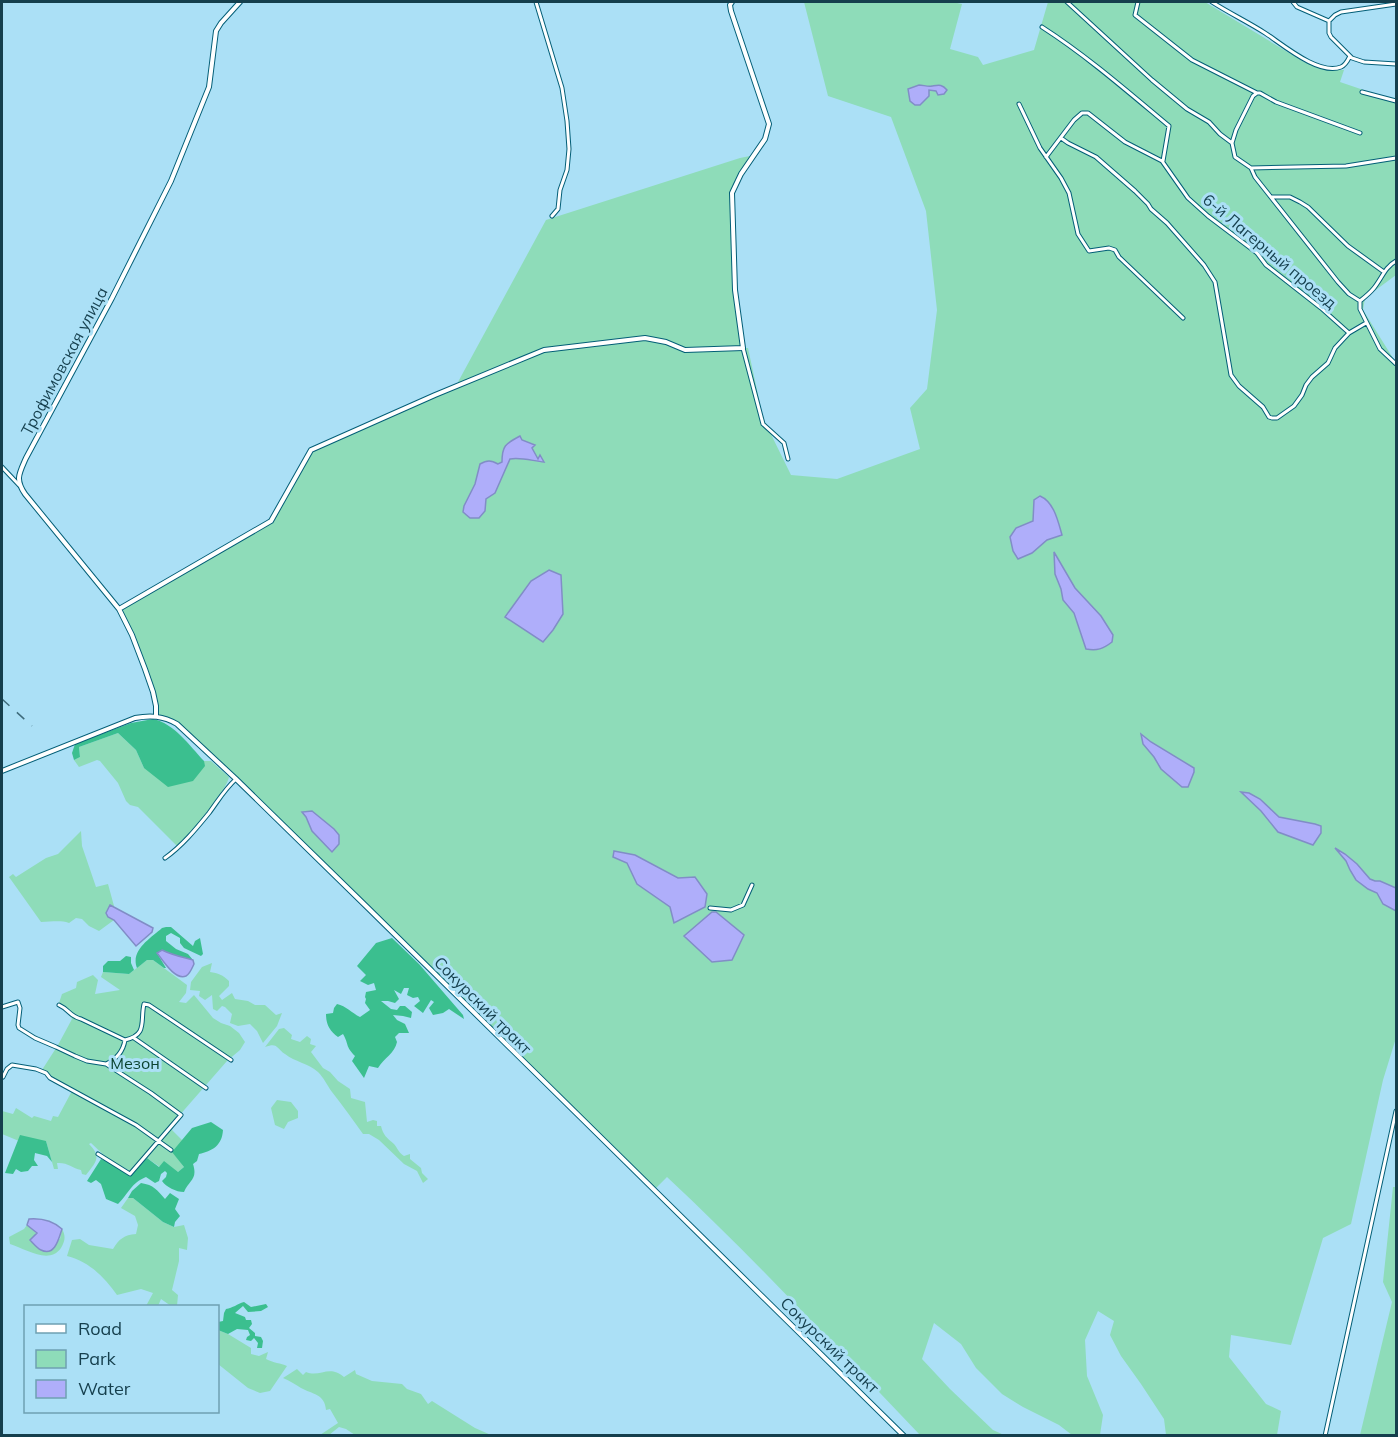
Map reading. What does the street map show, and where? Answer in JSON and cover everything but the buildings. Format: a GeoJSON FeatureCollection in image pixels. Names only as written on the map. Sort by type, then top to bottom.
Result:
{"type":"FeatureCollection","features":[{"type":"Feature","properties":{"kind":"street","name":"Трофимовская улица"},"geometry":{"type":"LineString","coordinates":[[19,485],[19,477],[26,458],[112,298],[171,181],[209,87],[216,31],[221,22],[241,2]]}},
{"type":"Feature","properties":{"kind":"street"},"geometry":{"type":"LineString","coordinates":[[536,2],[562,88],[569,149],[559,206],[552,216]]}},
{"type":"Feature","properties":{"kind":"street"},"geometry":{"type":"LineString","coordinates":[[732,2],[731,11],[769,124],[765,139],[741,174],[732,193],[735,291],[743,348],[763,424],[784,443],[788,459]]}},
{"type":"Feature","properties":{"kind":"street"},"geometry":{"type":"LineString","coordinates":[[1067,2],[1152,80],[1187,109],[1209,122],[1232,143]]}},
{"type":"Feature","properties":{"kind":"street"},"geometry":{"type":"LineString","coordinates":[[1138,2],[1135,15],[1192,60],[1276,102],[1360,132]]}},
{"type":"Feature","properties":{"kind":"street"},"geometry":{"type":"LineString","coordinates":[[1212,2],[1303,59],[1335,68],[1345,64],[1350,56]]}},
{"type":"Feature","properties":{"kind":"street"},"geometry":{"type":"LineString","coordinates":[[1293,2],[1297,7],[1329,21]]}},
{"type":"Feature","properties":{"kind":"street"},"geometry":{"type":"LineString","coordinates":[[1370,2],[1371,7]]}},
{"type":"Feature","properties":{"kind":"street"},"geometry":{"type":"LineString","coordinates":[[1396,4],[1341,12],[1329,21],[1329,33],[1330,38],[1350,56],[1364,62],[1396,64]]}},
{"type":"Feature","properties":{"kind":"street"},"geometry":{"type":"LineString","coordinates":[[1042,27],[1118,82],[1169,126],[1162,161]]}},
{"type":"Feature","properties":{"kind":"street"},"geometry":{"type":"LineString","coordinates":[[1362,92],[1396,101]]}},
{"type":"Feature","properties":{"kind":"street"},"geometry":{"type":"LineString","coordinates":[[1259,93],[1253,96],[1236,130],[1232,143],[1234,157],[1251,168],[1255,177],[1338,282],[1349,294],[1360,301]]}},
{"type":"Feature","properties":{"kind":"street"},"geometry":{"type":"LineString","coordinates":[[1019,104],[1040,148],[1069,193],[1078,234],[1089,251],[1109,248],[1116,250],[1119,257],[1183,318]]}},
{"type":"Feature","properties":{"kind":"street","name":"6-й Лагерный проезд"},"geometry":{"type":"LineString","coordinates":[[1046,157],[1074,120],[1082,113],[1088,113],[1125,142],[1162,161],[1188,198],[1257,253],[1266,265],[1322,308],[1349,333]]}},
{"type":"Feature","properties":{"kind":"street"},"geometry":{"type":"LineString","coordinates":[[1060,138],[1096,157],[1135,191],[1204,265],[1215,282],[1231,375],[1239,386],[1263,407],[1269,417],[1277,418],[1294,406],[1312,377],[1328,363],[1335,348],[1349,333],[1366,323]]}},
{"type":"Feature","properties":{"kind":"street"},"geometry":{"type":"LineString","coordinates":[[1251,168],[1346,166],[1396,158]]}},
{"type":"Feature","properties":{"kind":"street"},"geometry":{"type":"LineString","coordinates":[[1272,197],[1290,197],[1300,202],[1347,246],[1384,272]]}},
{"type":"Feature","properties":{"kind":"street"},"geometry":{"type":"LineString","coordinates":[[1396,261],[1384,272],[1376,286],[1360,301],[1360,309],[1380,349],[1396,364]]}},
{"type":"Feature","properties":{"kind":"street"},"geometry":{"type":"LineString","coordinates":[[119,609],[271,521],[311,450],[435,395],[544,350],[645,338],[666,342],[685,350],[743,348]]}},
{"type":"Feature","properties":{"kind":"street"},"geometry":{"type":"LineString","coordinates":[[2,467],[119,609],[145,669],[155,699],[156,716],[145,716],[117,725],[2,771]]}},
{"type":"Feature","properties":{"kind":"street","name":"Сокурский тракт"},"geometry":{"type":"LineString","coordinates":[[156,716],[169,720],[186,731],[236,779],[904,1436]]}},
{"type":"Feature","properties":{"kind":"street"},"geometry":{"type":"LineString","coordinates":[[165,858],[176,850],[197,827],[236,779]]}},
{"type":"Feature","properties":{"kind":"street"},"geometry":{"type":"LineString","coordinates":[[710,908],[731,910],[743,905],[752,885]]}},
{"type":"Feature","properties":{"kind":"street"},"geometry":{"type":"LineString","coordinates":[[2,1007],[18,1002],[19,1028],[35,1038],[87,1061],[106,1064],[181,1115],[130,1174],[98,1154]]}},
{"type":"Feature","properties":{"kind":"street"},"geometry":{"type":"LineString","coordinates":[[59,1005],[74,1017],[125,1040],[134,1038],[140,1033],[144,1004],[149,1005],[231,1060]]}},
{"type":"Feature","properties":{"kind":"street"},"geometry":{"type":"LineString","coordinates":[[134,1038],[206,1088]]}},
{"type":"Feature","properties":{"kind":"street"},"geometry":{"type":"LineString","coordinates":[[106,1064],[115,1060],[124,1048],[125,1040]]}},
{"type":"Feature","properties":{"kind":"street"},"geometry":{"type":"LineString","coordinates":[[2,1077],[12,1065],[36,1069],[115,1113],[171,1150]]}},
{"type":"Feature","properties":{"kind":"street"},"geometry":{"type":"LineString","coordinates":[[1325,1436],[1396,1111]]}},
{"type":"Feature","properties":{"kind":"green space"},"geometry":{"type":"Polygon","coordinates":[[[804,2],[952,2],[962,4],[950,49],[978,57],[983,65],[1034,50],[1048,2],[1205,2],[1304,62],[1330,70],[1344,70],[1340,82],[1396,101],[1396,275],[1365,298],[1363,310],[1396,363],[1396,1038],[1383,1080],[1351,1224],[1323,1238],[1291,1345],[1231,1335],[1229,1357],[1266,1404],[1281,1411],[1277,1435],[1166,1435],[1164,1419],[1121,1356],[1110,1335],[1114,1321],[1098,1311],[1085,1340],[1087,1376],[1103,1415],[1100,1435],[1072,1435],[1059,1425],[1002,1394],[976,1368],[961,1344],[934,1323],[922,1359],[993,1430],[1004,1435],[920,1435],[700,1208],[667,1177],[654,1190],[177,724],[156,716],[148,676],[119,609],[271,521],[311,450],[459,385],[458,382],[546,220],[750,156],[753,158],[741,174],[732,193],[735,290],[743,348],[748,348],[763,418],[791,475],[837,479],[920,449],[910,408],[927,389],[937,310],[926,211],[891,117],[828,96],[804,2]]]}},
{"type":"Feature","properties":{"kind":"green space"},"geometry":{"type":"Polygon","coordinates":[[[153,719],[175,730],[204,761],[205,766],[193,781],[168,787],[144,768],[136,750],[118,733],[79,747],[80,757],[74,760],[72,753],[75,744],[131,723],[153,719]]]}},
{"type":"Feature","properties":{"kind":"green space"},"geometry":{"type":"Polygon","coordinates":[[[118,733],[136,750],[144,768],[204,766],[204,761],[211,761],[229,777],[208,811],[177,846],[138,807],[126,801],[118,783],[100,761],[79,767],[74,760],[80,757],[79,747],[118,733]]]}},
{"type":"Feature","properties":{"kind":"green space"},"geometry":{"type":"Polygon","coordinates":[[[81,831],[82,846],[96,887],[108,884],[114,906],[110,906],[108,917],[114,920],[99,931],[82,919],[76,918],[69,923],[41,922],[9,877],[13,874],[16,877],[46,858],[58,854],[81,831]]]}},
{"type":"Feature","properties":{"kind":"green space"},"geometry":{"type":"Polygon","coordinates":[[[166,927],[171,927],[193,946],[200,938],[203,954],[201,956],[184,948],[180,943],[180,938],[171,933],[166,936],[166,941],[176,949],[188,954],[193,960],[157,953],[166,968],[153,960],[147,960],[137,968],[136,956],[139,950],[152,936],[166,927]]]}},
{"type":"Feature","properties":{"kind":"green space"},"geometry":{"type":"Polygon","coordinates":[[[392,938],[419,964],[464,1019],[449,1009],[433,1015],[429,1008],[434,1002],[431,1000],[423,1013],[414,1006],[420,1001],[418,997],[413,998],[407,995],[409,988],[404,988],[401,994],[394,990],[399,999],[395,1003],[381,1001],[391,1009],[397,1010],[400,1006],[405,1006],[412,1012],[411,1018],[393,1015],[405,1024],[409,1033],[399,1033],[395,1037],[397,1042],[392,1052],[378,1068],[369,1066],[364,1078],[352,1061],[355,1056],[348,1047],[343,1034],[338,1037],[333,1032],[328,1025],[326,1014],[333,1013],[337,1004],[360,1017],[370,1010],[365,1003],[365,997],[366,992],[376,990],[374,983],[368,985],[360,981],[366,975],[357,966],[376,943],[392,938]]]}},
{"type":"Feature","properties":{"kind":"green space"},"geometry":{"type":"Polygon","coordinates":[[[126,956],[131,957],[134,970],[129,974],[103,972],[103,966],[108,961],[120,961],[126,956]]]}},
{"type":"Feature","properties":{"kind":"green space","name":"Мезон"},"geometry":{"type":"Polygon","coordinates":[[[147,960],[153,960],[187,985],[186,993],[179,1002],[186,1003],[194,995],[213,1018],[230,1026],[245,1042],[178,1117],[172,1130],[183,1141],[173,1152],[184,1167],[178,1172],[160,1167],[144,1156],[130,1171],[108,1159],[91,1143],[89,1144],[95,1152],[96,1159],[86,1175],[82,1174],[81,1170],[64,1163],[57,1163],[58,1169],[54,1169],[46,1141],[19,1141],[2,1134],[2,1111],[13,1114],[16,1108],[32,1118],[34,1116],[51,1121],[53,1116],[58,1117],[73,1089],[42,1070],[72,1019],[65,1009],[58,1006],[62,994],[76,988],[77,982],[93,975],[98,980],[95,994],[120,990],[101,977],[103,972],[129,974],[147,960]]]}},
{"type":"Feature","properties":{"kind":"green space"},"geometry":{"type":"Polygon","coordinates":[[[212,963],[210,972],[225,977],[229,981],[229,986],[219,996],[222,1000],[232,993],[235,999],[248,1001],[255,1005],[265,1005],[276,1015],[282,1013],[277,1026],[263,1043],[257,1031],[250,1024],[238,1026],[230,1023],[232,1014],[225,1007],[222,1006],[217,1011],[213,1009],[212,995],[205,1000],[199,996],[200,991],[190,990],[191,982],[202,967],[212,963]]]}},
{"type":"Feature","properties":{"kind":"green space"},"geometry":{"type":"Polygon","coordinates":[[[284,1028],[292,1035],[291,1039],[300,1042],[307,1036],[311,1039],[310,1044],[316,1046],[311,1052],[323,1068],[350,1089],[351,1098],[365,1102],[367,1122],[377,1121],[377,1126],[381,1126],[387,1138],[404,1156],[410,1154],[410,1159],[421,1168],[422,1173],[428,1179],[423,1183],[417,1171],[404,1164],[379,1140],[369,1134],[363,1134],[318,1072],[289,1057],[275,1045],[265,1047],[279,1029],[284,1028]]]}},
{"type":"Feature","properties":{"kind":"green space"},"geometry":{"type":"Polygon","coordinates":[[[277,1100],[291,1102],[298,1111],[298,1118],[288,1122],[284,1129],[275,1125],[271,1108],[277,1100]]]}},
{"type":"Feature","properties":{"kind":"green space"},"geometry":{"type":"Polygon","coordinates":[[[211,1122],[223,1130],[221,1140],[212,1149],[199,1154],[197,1161],[193,1164],[194,1177],[184,1192],[169,1187],[162,1181],[166,1177],[165,1171],[155,1183],[146,1177],[137,1182],[118,1204],[106,1199],[101,1184],[96,1180],[91,1183],[87,1181],[101,1159],[130,1176],[147,1158],[159,1167],[164,1161],[178,1172],[184,1167],[172,1152],[192,1128],[211,1122]]]}},
{"type":"Feature","properties":{"kind":"green space"},"geometry":{"type":"Polygon","coordinates":[[[20,1135],[46,1141],[52,1162],[47,1156],[35,1153],[34,1160],[38,1166],[32,1166],[28,1171],[21,1172],[16,1169],[13,1174],[5,1173],[20,1135]]]}},
{"type":"Feature","properties":{"kind":"green space"},"geometry":{"type":"Polygon","coordinates":[[[141,1183],[152,1187],[165,1199],[170,1193],[179,1199],[175,1209],[180,1216],[174,1227],[163,1222],[133,1198],[128,1198],[141,1183]]]}},
{"type":"Feature","properties":{"kind":"green space"},"geometry":{"type":"Polygon","coordinates":[[[1393,1187],[1396,1187],[1396,1435],[1360,1435],[1392,1302],[1383,1282],[1393,1187]]]}},
{"type":"Feature","properties":{"kind":"green space"},"geometry":{"type":"Polygon","coordinates":[[[128,1198],[133,1198],[163,1222],[174,1227],[184,1225],[188,1238],[187,1250],[179,1248],[179,1261],[172,1290],[178,1295],[177,1305],[170,1305],[161,1299],[158,1305],[147,1305],[153,1293],[141,1289],[117,1295],[96,1271],[83,1262],[67,1256],[72,1240],[80,1239],[89,1245],[113,1249],[122,1238],[136,1234],[138,1225],[135,1216],[121,1208],[128,1198]]]}},
{"type":"Feature","properties":{"kind":"green space"},"geometry":{"type":"Polygon","coordinates":[[[27,1225],[37,1234],[60,1239],[62,1229],[65,1238],[61,1248],[56,1253],[44,1256],[10,1244],[9,1237],[27,1225]]]}},
{"type":"Feature","properties":{"kind":"green space"},"geometry":{"type":"Polygon","coordinates":[[[244,1302],[251,1307],[266,1304],[268,1307],[261,1311],[248,1312],[243,1306],[235,1313],[245,1317],[246,1320],[251,1320],[252,1324],[249,1328],[255,1336],[261,1337],[262,1348],[257,1348],[258,1343],[254,1338],[251,1341],[246,1340],[250,1335],[248,1330],[237,1329],[228,1334],[219,1330],[219,1322],[223,1321],[226,1309],[244,1302]]]}},
{"type":"Feature","properties":{"kind":"green space"},"geometry":{"type":"Polygon","coordinates":[[[219,1330],[251,1348],[251,1354],[259,1356],[268,1352],[266,1359],[287,1366],[270,1391],[260,1393],[248,1388],[219,1365],[219,1330]]]}},
{"type":"Feature","properties":{"kind":"green space"},"geometry":{"type":"Polygon","coordinates":[[[297,1369],[303,1375],[306,1372],[329,1371],[339,1373],[344,1377],[355,1370],[356,1374],[372,1381],[402,1384],[407,1389],[421,1394],[428,1404],[432,1401],[475,1428],[491,1435],[355,1435],[339,1427],[329,1435],[320,1435],[338,1423],[330,1409],[326,1410],[321,1398],[283,1378],[297,1369]]]}},
{"type":"Feature","properties":{"kind":"water"},"geometry":{"type":"Polygon","coordinates":[[[919,85],[940,85],[947,90],[944,94],[938,95],[936,91],[929,90],[929,96],[920,105],[915,105],[910,101],[908,89],[919,85]]]}},
{"type":"Feature","properties":{"kind":"water"},"geometry":{"type":"Polygon","coordinates":[[[520,436],[522,440],[535,445],[532,448],[538,459],[540,455],[544,462],[510,459],[495,493],[486,499],[485,511],[479,518],[470,518],[463,512],[464,506],[475,484],[480,464],[487,461],[498,464],[502,462],[505,446],[520,436]]]}},
{"type":"Feature","properties":{"kind":"water"},"geometry":{"type":"Polygon","coordinates":[[[1040,496],[1052,507],[1062,535],[1047,540],[1032,553],[1018,559],[1013,551],[1010,537],[1016,528],[1033,521],[1034,500],[1040,496]]]}},
{"type":"Feature","properties":{"kind":"water"},"geometry":{"type":"Polygon","coordinates":[[[1054,552],[1075,588],[1101,616],[1113,635],[1112,642],[1106,646],[1097,650],[1086,649],[1074,613],[1063,600],[1055,574],[1054,552]]]}},
{"type":"Feature","properties":{"kind":"water"},"geometry":{"type":"Polygon","coordinates":[[[549,570],[561,575],[563,614],[543,642],[505,617],[531,581],[549,570]]]}},
{"type":"Feature","properties":{"kind":"water"},"geometry":{"type":"Polygon","coordinates":[[[1141,734],[1194,768],[1188,787],[1182,787],[1161,769],[1143,744],[1141,734]]]}},
{"type":"Feature","properties":{"kind":"water"},"geometry":{"type":"Polygon","coordinates":[[[1241,792],[1249,793],[1260,799],[1279,817],[1321,826],[1321,833],[1313,845],[1278,832],[1241,792]]]}},
{"type":"Feature","properties":{"kind":"water"},"geometry":{"type":"Polygon","coordinates":[[[312,811],[339,835],[339,844],[332,852],[312,831],[302,812],[312,811]]]}},
{"type":"Feature","properties":{"kind":"water"},"geometry":{"type":"Polygon","coordinates":[[[1335,848],[1357,864],[1370,879],[1396,888],[1396,911],[1383,904],[1377,893],[1356,880],[1346,861],[1335,848]]]}},
{"type":"Feature","properties":{"kind":"water"},"geometry":{"type":"Polygon","coordinates":[[[614,851],[635,855],[678,878],[695,877],[707,894],[705,907],[674,923],[670,907],[637,884],[627,863],[613,857],[614,851]]]}},
{"type":"Feature","properties":{"kind":"water"},"geometry":{"type":"Polygon","coordinates":[[[110,905],[153,928],[152,932],[136,946],[114,920],[108,917],[106,913],[110,905]]]}},
{"type":"Feature","properties":{"kind":"water"},"geometry":{"type":"Polygon","coordinates":[[[712,912],[716,912],[744,935],[732,960],[712,962],[684,936],[712,912]]]}},
{"type":"Feature","properties":{"kind":"water"},"geometry":{"type":"Polygon","coordinates":[[[162,950],[193,960],[194,964],[189,974],[182,977],[173,973],[157,953],[162,950]]]}},
{"type":"Feature","properties":{"kind":"water"},"geometry":{"type":"Polygon","coordinates":[[[29,1219],[47,1221],[62,1229],[53,1249],[41,1250],[30,1240],[37,1233],[27,1225],[29,1219]]]}},
{"type":"Feature","properties":{"kind":"railway"},"geometry":{"type":"LineString","coordinates":[[2,699],[32,726]]}}]}
